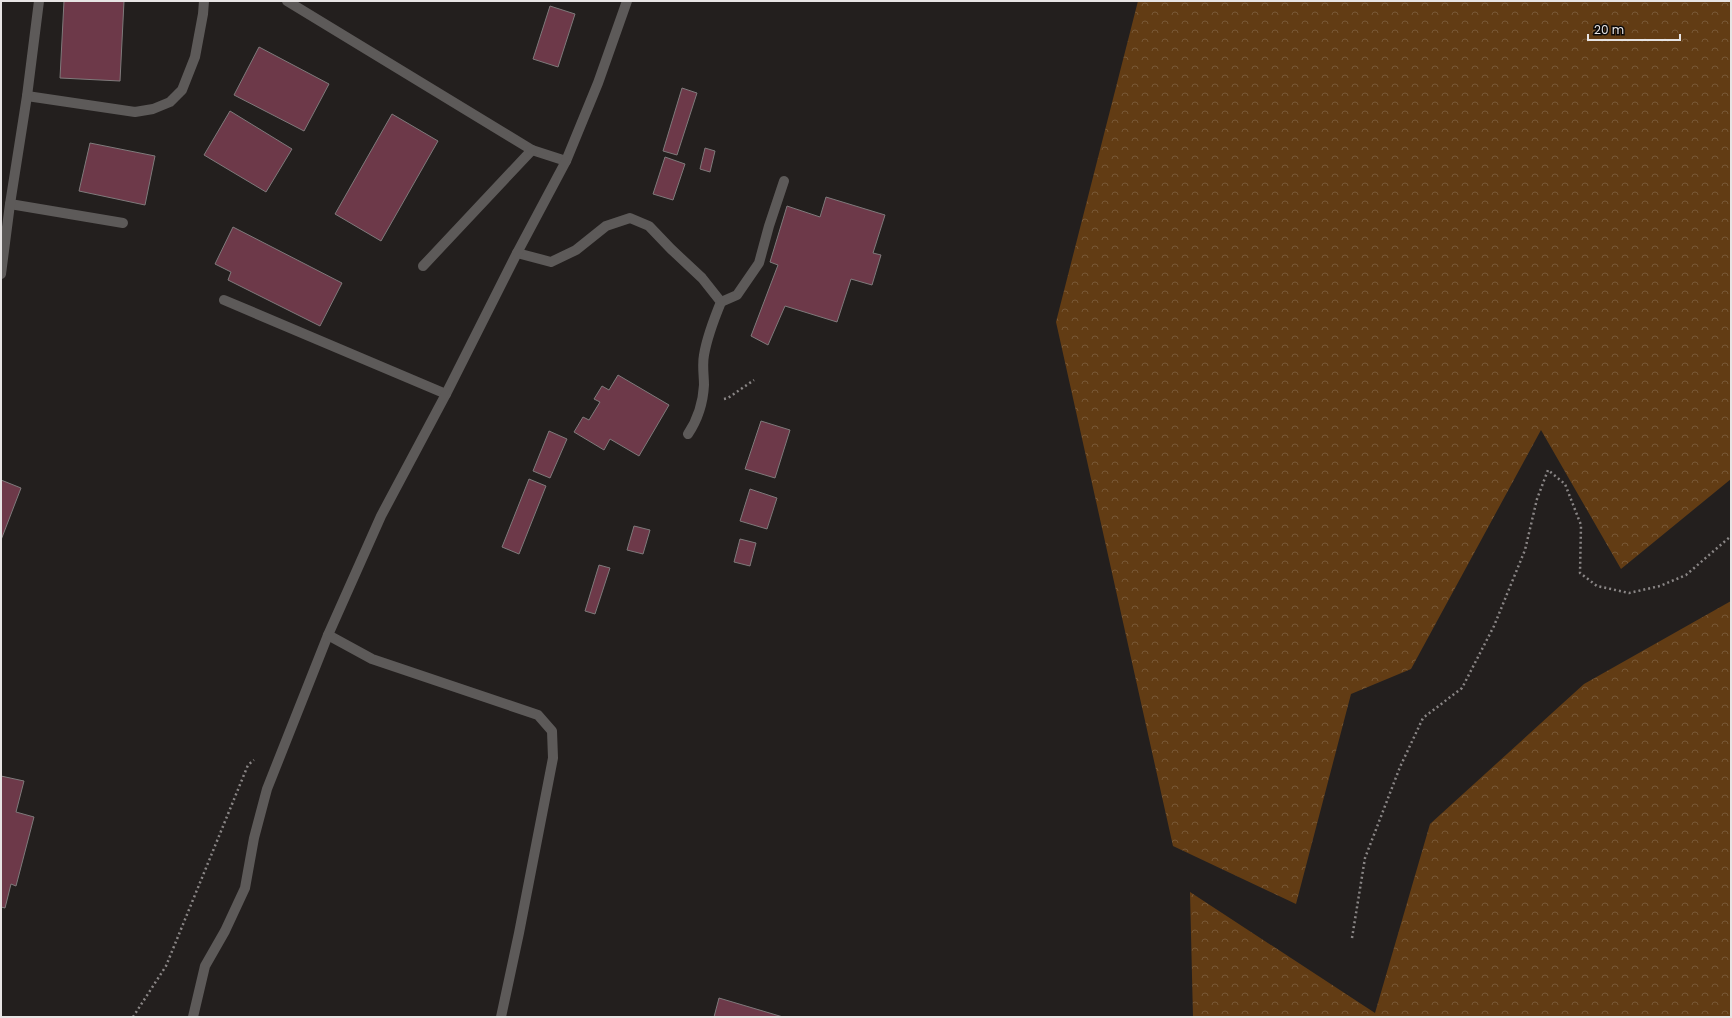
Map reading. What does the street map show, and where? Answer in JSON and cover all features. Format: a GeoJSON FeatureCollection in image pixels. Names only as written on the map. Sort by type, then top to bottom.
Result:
{"type":"FeatureCollection","features":[{"type":"Feature","properties":{"kind":"street"},"geometry":{"type":"LineString","coordinates":[[1,274],[10,204],[27,96],[39,1]]}},
{"type":"Feature","properties":{"kind":"street"},"geometry":{"type":"LineString","coordinates":[[27,96],[135,112],[153,109],[170,102],[182,90],[195,57],[204,1]]}},
{"type":"Feature","properties":{"kind":"street"},"geometry":{"type":"LineString","coordinates":[[287,1],[532,150],[566,161]]}},
{"type":"Feature","properties":{"kind":"street"},"geometry":{"type":"LineString","coordinates":[[193,1017],[205,966],[225,931],[245,888],[254,838],[267,790],[328,635],[381,516],[446,394],[517,253],[566,161],[598,83],[627,1]]}},
{"type":"Feature","properties":{"kind":"street"},"geometry":{"type":"LineString","coordinates":[[423,266],[532,150]]}},
{"type":"Feature","properties":{"kind":"street"},"geometry":{"type":"LineString","coordinates":[[688,434],[697,420],[702,405],[704,386],[703,356],[713,322],[721,302],[737,295],[759,263],[769,226],[784,181]]}},
{"type":"Feature","properties":{"kind":"street"},"geometry":{"type":"LineString","coordinates":[[10,204],[123,223]]}},
{"type":"Feature","properties":{"kind":"street"},"geometry":{"type":"LineString","coordinates":[[517,253],[551,262],[576,250],[606,226],[630,218],[649,226],[702,278],[721,302]]}},
{"type":"Feature","properties":{"kind":"street"},"geometry":{"type":"LineString","coordinates":[[224,300],[446,394]]}},
{"type":"Feature","properties":{"kind":"street"},"geometry":{"type":"LineString","coordinates":[[328,635],[372,660],[538,715],[552,731],[553,758],[501,1017]]}},
{"type":"Feature","properties":{"kind":"path"},"geometry":{"type":"LineString","coordinates":[[702,405],[728,398],[754,380]]}},
{"type":"Feature","properties":{"kind":"path"},"geometry":{"type":"LineString","coordinates":[[1352,938],[1365,858],[1400,767],[1423,718],[1462,688],[1494,626],[1525,550],[1537,500],[1548,470],[1565,484],[1581,524],[1580,573],[1598,586],[1629,593],[1660,586],[1686,574],[1731,536]]}},
{"type":"Feature","properties":{"kind":"path"},"geometry":{"type":"LineString","coordinates":[[133,1017],[166,966],[248,765],[268,751],[282,750]]}},
{"type":"Feature","properties":{"kind":"green space"},"geometry":{"type":"Polygon","coordinates":[[[1138,1],[1731,1],[1731,479],[1621,569],[1541,430],[1411,669],[1351,694],[1296,904],[1173,846],[1056,322],[1138,1]]]}},
{"type":"Feature","properties":{"kind":"green space"},"geometry":{"type":"Polygon","coordinates":[[[1731,601],[1731,1017],[1193,1017],[1190,892],[1375,1013],[1430,824],[1584,684],[1731,601]]]}},
{"type":"Feature","properties":{"kind":"building"},"geometry":{"type":"Polygon","coordinates":[[[64,1],[124,1],[120,81],[60,78],[64,1]]]}},
{"type":"Feature","properties":{"kind":"building"},"geometry":{"type":"Polygon","coordinates":[[[550,6],[575,14],[558,67],[533,59],[550,6]]]}},
{"type":"Feature","properties":{"kind":"building"},"geometry":{"type":"Polygon","coordinates":[[[259,47],[329,84],[304,131],[234,95],[259,47]]]}},
{"type":"Feature","properties":{"kind":"building"},"geometry":{"type":"Polygon","coordinates":[[[682,88],[697,93],[677,155],[663,151],[682,88]]]}},
{"type":"Feature","properties":{"kind":"building"},"geometry":{"type":"Polygon","coordinates":[[[230,111],[292,149],[266,192],[204,155],[230,111]]]}},
{"type":"Feature","properties":{"kind":"building"},"geometry":{"type":"Polygon","coordinates":[[[392,114],[438,141],[381,241],[335,214],[392,114]]]}},
{"type":"Feature","properties":{"kind":"building"},"geometry":{"type":"Polygon","coordinates":[[[90,143],[155,156],[145,205],[79,191],[90,143]]]}},
{"type":"Feature","properties":{"kind":"building"},"geometry":{"type":"Polygon","coordinates":[[[705,148],[715,151],[710,172],[700,169],[705,148]]]}},
{"type":"Feature","properties":{"kind":"building"},"geometry":{"type":"Polygon","coordinates":[[[665,157],[685,164],[673,200],[653,194],[665,157]]]}},
{"type":"Feature","properties":{"kind":"building"},"geometry":{"type":"Polygon","coordinates":[[[826,197],[885,215],[873,253],[881,255],[872,285],[851,279],[837,322],[785,306],[768,345],[751,336],[778,265],[770,262],[787,206],[820,217],[826,197]]]}},
{"type":"Feature","properties":{"kind":"building"},"geometry":{"type":"Polygon","coordinates":[[[233,227],[342,283],[320,326],[228,280],[231,272],[215,264],[233,227]]]}},
{"type":"Feature","properties":{"kind":"building"},"geometry":{"type":"Polygon","coordinates":[[[618,375],[669,405],[639,456],[610,439],[604,450],[574,432],[583,417],[589,420],[600,402],[594,399],[602,386],[609,390],[618,375]]]}},
{"type":"Feature","properties":{"kind":"building"},"geometry":{"type":"Polygon","coordinates":[[[761,421],[790,430],[775,478],[745,469],[761,421]]]}},
{"type":"Feature","properties":{"kind":"building"},"geometry":{"type":"Polygon","coordinates":[[[549,431],[567,439],[550,478],[533,471],[549,431]]]}},
{"type":"Feature","properties":{"kind":"building"},"geometry":{"type":"Polygon","coordinates":[[[529,479],[546,486],[519,554],[502,547],[529,479]]]}},
{"type":"Feature","properties":{"kind":"building"},"geometry":{"type":"Polygon","coordinates":[[[1,480],[21,488],[1,540],[1,480]]]}},
{"type":"Feature","properties":{"kind":"building"},"geometry":{"type":"Polygon","coordinates":[[[750,489],[777,498],[767,529],[740,521],[750,489]]]}},
{"type":"Feature","properties":{"kind":"building"},"geometry":{"type":"Polygon","coordinates":[[[634,526],[650,530],[643,554],[627,550],[634,526]]]}},
{"type":"Feature","properties":{"kind":"building"},"geometry":{"type":"Polygon","coordinates":[[[740,539],[756,543],[750,566],[734,562],[740,539]]]}},
{"type":"Feature","properties":{"kind":"building"},"geometry":{"type":"Polygon","coordinates":[[[599,565],[610,568],[595,614],[585,611],[599,565]]]}},
{"type":"Feature","properties":{"kind":"building"},"geometry":{"type":"Polygon","coordinates":[[[1,776],[24,781],[16,812],[34,817],[16,886],[11,884],[5,908],[1,907],[1,776]]]}},
{"type":"Feature","properties":{"kind":"building"},"geometry":{"type":"Polygon","coordinates":[[[719,998],[783,1017],[714,1017],[719,998]]]}}]}
